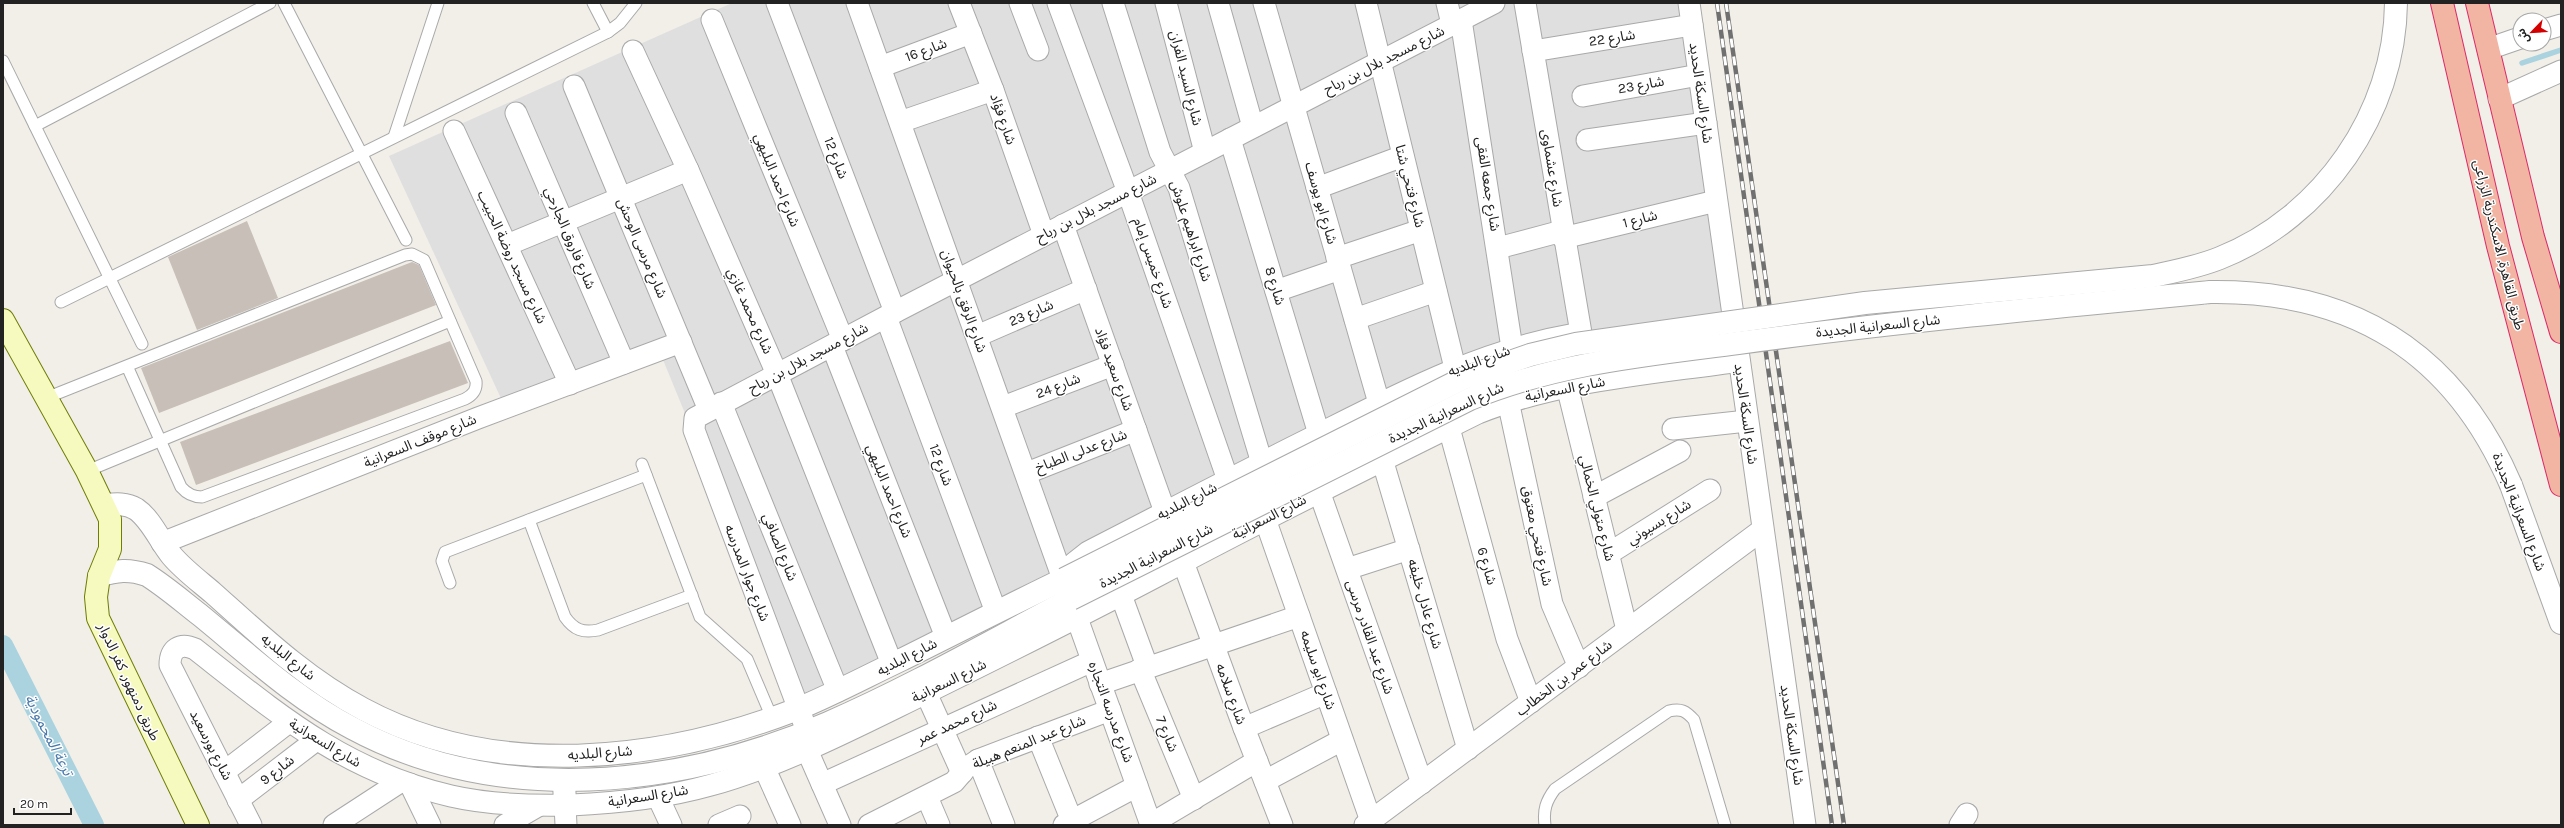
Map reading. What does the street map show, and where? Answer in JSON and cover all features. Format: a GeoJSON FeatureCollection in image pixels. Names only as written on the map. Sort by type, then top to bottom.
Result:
{"type":"FeatureCollection","features":[{"type":"Feature","properties":{"kind":"highway","name":"طريق القاهرة, الاسكندرية الزراعى"},"geometry":{"type":"LineString","coordinates":[[2442,3],[2496,238],[2561,485]]}},
{"type":"Feature","properties":{"kind":"highway"},"geometry":{"type":"LineString","coordinates":[[2478,3],[2499,99],[2533,237],[2561,332]]}},
{"type":"Feature","properties":{"kind":"main road","name":"طريق دمنهور, كفر الدوار"},"geometry":{"type":"LineString","coordinates":[[3,320],[87,471],[110,519],[112,534],[110,549],[99,576],[96,597],[98,618],[198,825]]}},
{"type":"Feature","properties":{"kind":"street","name":"شارع 12"},"geometry":{"type":"LineString","coordinates":[[777,3],[891,315],[996,612]]}},
{"type":"Feature","properties":{"kind":"street","name":"شارع الرفق بالحيوان"},"geometry":{"type":"LineString","coordinates":[[857,3],[1003,407],[1074,609]]}},
{"type":"Feature","properties":{"kind":"street","name":"شارع فؤاد"},"geometry":{"type":"LineString","coordinates":[[959,3],[993,90],[1044,235]]}},
{"type":"Feature","properties":{"kind":"street"},"geometry":{"type":"LineString","coordinates":[[1020,3],[1038,50]]}},
{"type":"Feature","properties":{"kind":"street","name":"شارع خميس إمام"},"geometry":{"type":"LineString","coordinates":[[1058,3],[1128,192],[1228,480]]}},
{"type":"Feature","properties":{"kind":"street","name":"شارع ابراهيم علوش"},"geometry":{"type":"LineString","coordinates":[[1113,3],[1160,152],[1179,188],[1262,463]]}},
{"type":"Feature","properties":{"kind":"street","name":"شارع السيد الفران"},"geometry":{"type":"LineString","coordinates":[[1166,3],[1205,152]]}},
{"type":"Feature","properties":{"kind":"street"},"geometry":{"type":"LineString","coordinates":[[1218,3],[1253,127]]}},
{"type":"Feature","properties":{"kind":"street","name":"شارع ابو يوسف"},"geometry":{"type":"LineString","coordinates":[[1264,3],[1379,403]]}},
{"type":"Feature","properties":{"kind":"street","name":"شارع فتحي شتا"},"geometry":{"type":"LineString","coordinates":[[1366,3],[1455,368]]}},
{"type":"Feature","properties":{"kind":"street","name":"شارع جمعه الفقى"},"geometry":{"type":"LineString","coordinates":[[1448,3],[1457,22],[1498,248],[1512,348]]}},
{"type":"Feature","properties":{"kind":"street","name":"شارع مسجد بلال بن رباح"},"geometry":{"type":"LineString","coordinates":[[709,409],[1494,3]]}},
{"type":"Feature","properties":{"kind":"street","name":"شارع عشماوى"},"geometry":{"type":"LineString","coordinates":[[1525,3],[1581,333]]}},
{"type":"Feature","properties":{"kind":"street","name":"شارع السكة الحديد"},"geometry":{"type":"LineString","coordinates":[[1689,3],[1762,530],[1805,825]]}},
{"type":"Feature","properties":{"kind":"street","name":"شارع السعرانية الجديدة"},"geometry":{"type":"LineString","coordinates":[[1064,579],[1464,378],[1530,355],[1576,344],[1865,303],[2153,276],[2187,269],[2220,258],[2252,243],[2282,224],[2318,191],[2353,148],[2370,117],[2383,84],[2392,50],[2396,3]]}},
{"type":"Feature","properties":{"kind":"street","name":"شارع احمد البليهي"},"geometry":{"type":"LineString","coordinates":[[712,20],[837,343],[946,637]]}},
{"type":"Feature","properties":{"kind":"street","name":"شارع 22"},"geometry":{"type":"LineString","coordinates":[[1532,51],[1692,25]]}},
{"type":"Feature","properties":{"kind":"street","name":"شارع 16"},"geometry":{"type":"LineString","coordinates":[[880,67],[971,33]]}},
{"type":"Feature","properties":{"kind":"street"},"geometry":{"type":"LineString","coordinates":[[2488,49],[2512,41]]}},
{"type":"Feature","properties":{"kind":"street","name":"شارع محمد غازي"},"geometry":{"type":"LineString","coordinates":[[633,51],[688,170],[777,374],[892,664]]}},
{"type":"Feature","properties":{"kind":"street"},"geometry":{"type":"LineString","coordinates":[[2499,99],[2561,71]]}},
{"type":"Feature","properties":{"kind":"street","name":"شارع 23"},"geometry":{"type":"LineString","coordinates":[[1583,96],[1699,75]]}},
{"type":"Feature","properties":{"kind":"street","name":"شارع مرسى الوحش"},"geometry":{"type":"LineString","coordinates":[[574,86],[709,409]]}},
{"type":"Feature","properties":{"kind":"street"},"geometry":{"type":"LineString","coordinates":[[900,122],[993,90]]}},
{"type":"Feature","properties":{"kind":"street","name":"شارع فاروق الجارحي"},"geometry":{"type":"LineString","coordinates":[[516,113],[624,363]]}},
{"type":"Feature","properties":{"kind":"street"},"geometry":{"type":"LineString","coordinates":[[1588,140],[1706,123]]}},
{"type":"Feature","properties":{"kind":"street","name":"شارع مسجد روضة الحبيب"},"geometry":{"type":"LineString","coordinates":[[454,131],[570,384]]}},
{"type":"Feature","properties":{"kind":"street","name":"شارع 8"},"geometry":{"type":"LineString","coordinates":[[1230,139],[1319,434]]}},
{"type":"Feature","properties":{"kind":"street"},"geometry":{"type":"LineString","coordinates":[[1317,188],[1403,156]]}},
{"type":"Feature","properties":{"kind":"street"},"geometry":{"type":"LineString","coordinates":[[507,245],[564,223],[688,170]]}},
{"type":"Feature","properties":{"kind":"street","name":"شارع 1"},"geometry":{"type":"LineString","coordinates":[[1498,248],[1716,201]]}},
{"type":"Feature","properties":{"kind":"street","name":"شارع سعيد فؤاد"},"geometry":{"type":"LineString","coordinates":[[1063,225],[1165,512]]}},
{"type":"Feature","properties":{"kind":"street"},"geometry":{"type":"LineString","coordinates":[[1276,291],[1338,263],[1421,230]]}},
{"type":"Feature","properties":{"kind":"street","name":"شارع 23"},"geometry":{"type":"LineString","coordinates":[[977,336],[1086,289]]}},
{"type":"Feature","properties":{"kind":"street"},"geometry":{"type":"LineString","coordinates":[[1355,319],[1436,291]]}},
{"type":"Feature","properties":{"kind":"street","name":"شارع السعرانية الجديدة"},"geometry":{"type":"LineString","coordinates":[[1074,609],[1470,399],[1540,374],[1588,363],[1866,326],[2210,292],[2245,292],[2300,299],[2346,314],[2378,329],[2407,348],[2434,370],[2458,396],[2479,424],[2497,453],[2511,486],[2561,623]]}},
{"type":"Feature","properties":{"kind":"street","name":"شارع البلديه"},"geometry":{"type":"LineString","coordinates":[[104,505],[120,504],[136,509],[162,543],[185,569],[297,667],[324,686],[364,710],[439,740],[478,749],[518,754],[598,754],[680,743],[772,718],[838,691],[1064,579],[1081,557],[1165,512],[1379,403],[1455,368],[1512,348],[1581,333],[1732,311]]}},
{"type":"Feature","properties":{"kind":"street","name":"شارع موقف السعرانية"},"geometry":{"type":"LineString","coordinates":[[162,543],[681,342]]}},
{"type":"Feature","properties":{"kind":"street","name":"شارع السعرانية"},"geometry":{"type":"LineString","coordinates":[[170,665],[170,657],[173,650],[180,646],[188,646],[289,722],[315,740],[350,760],[405,783],[451,796],[495,803],[538,806],[565,815],[612,803],[658,797],[712,785],[764,767],[807,741],[926,693],[1074,609],[1121,594],[1382,459],[1508,401],[1567,386],[1739,361]]}},
{"type":"Feature","properties":{"kind":"street","name":"شارع 24"},"geometry":{"type":"LineString","coordinates":[[1003,407],[1113,365]]}},
{"type":"Feature","properties":{"kind":"street","name":"شارع متولي الخمالي"},"geometry":{"type":"LineString","coordinates":[[1567,386],[1627,630]]}},
{"type":"Feature","properties":{"kind":"street","name":"شارع فتحي معتوق"},"geometry":{"type":"LineString","coordinates":[[1508,401],[1552,604],[1578,667]]}},
{"type":"Feature","properties":{"kind":"street","name":"شارع الصافي"},"geometry":{"type":"LineString","coordinates":[[709,409],[838,691]]}},
{"type":"Feature","properties":{"kind":"street","name":"شارع جوار المدرسه"},"geometry":{"type":"LineString","coordinates":[[709,409],[694,422],[694,430],[798,708],[807,741],[822,784],[840,825]]}},
{"type":"Feature","properties":{"kind":"street"},"geometry":{"type":"LineString","coordinates":[[1672,429],[1747,421]]}},
{"type":"Feature","properties":{"kind":"street","name":"شارع 6"},"geometry":{"type":"LineString","coordinates":[[1449,428],[1507,639],[1531,702]]}},
{"type":"Feature","properties":{"kind":"street","name":"شارع عدلى الطباخ"},"geometry":{"type":"LineString","coordinates":[[1026,473],[1136,430]]}},
{"type":"Feature","properties":{"kind":"street"},"geometry":{"type":"LineString","coordinates":[[1594,497],[1680,451]]}},
{"type":"Feature","properties":{"kind":"street","name":"شارع عادل خليفه"},"geometry":{"type":"LineString","coordinates":[[1382,459],[1468,749]]}},
{"type":"Feature","properties":{"kind":"street","name":"شارع بسيوني"},"geometry":{"type":"LineString","coordinates":[[1608,554],[1710,490]]}},
{"type":"Feature","properties":{"kind":"street","name":"شارع عبد القادر مرسى"},"geometry":{"type":"LineString","coordinates":[[1319,491],[1422,783]]}},
{"type":"Feature","properties":{"kind":"street","name":"شارع ابو سليمه"},"geometry":{"type":"LineString","coordinates":[[1265,519],[1342,740],[1368,823]]}},
{"type":"Feature","properties":{"kind":"street","name":"شارع عمر بن الخطاب"},"geometry":{"type":"LineString","coordinates":[[1368,823],[1762,530]]}},
{"type":"Feature","properties":{"kind":"street"},"geometry":{"type":"LineString","coordinates":[[1347,569],[1409,549]]}},
{"type":"Feature","properties":{"kind":"street","name":"شارع سلامه"},"geometry":{"type":"LineString","coordinates":[[1183,562],[1244,728],[1282,825]]}},
{"type":"Feature","properties":{"kind":"street","name":"شارع البلديه"},"geometry":{"type":"LineString","coordinates":[[99,576],[117,570],[132,570],[147,575],[315,707],[353,729],[393,747],[435,762],[477,772],[520,779],[564,781],[603,779],[680,768],[755,750],[807,741],[862,708],[1074,609]]}},
{"type":"Feature","properties":{"kind":"street","name":"شارع 7"},"geometry":{"type":"LineString","coordinates":[[1121,594],[1144,667],[1194,799]]}},
{"type":"Feature","properties":{"kind":"street","name":"شارع مدرسه التجاره"},"geometry":{"type":"LineString","coordinates":[[1074,609],[1151,825]]}},
{"type":"Feature","properties":{"kind":"street"},"geometry":{"type":"LineString","coordinates":[[1100,684],[1144,667],[1299,616]]}},
{"type":"Feature","properties":{"kind":"street","name":"شارع محمد عمر"},"geometry":{"type":"LineString","coordinates":[[822,784],[1092,660]]}},
{"type":"Feature","properties":{"kind":"street","name":"شارع بورسعيد"},"geometry":{"type":"LineString","coordinates":[[170,665],[251,825]]}},
{"type":"Feature","properties":{"kind":"street"},"geometry":{"type":"LineString","coordinates":[[926,693],[962,773]]}},
{"type":"Feature","properties":{"kind":"street"},"geometry":{"type":"LineString","coordinates":[[1244,728],[1326,693]]}},
{"type":"Feature","properties":{"kind":"street","name":"شارع عبد المنعم هبيلة"},"geometry":{"type":"LineString","coordinates":[[869,825],[899,818],[927,796],[954,782],[962,773],[978,760],[1110,710]]}},
{"type":"Feature","properties":{"kind":"street"},"geometry":{"type":"LineString","coordinates":[[224,772],[289,722]]}},
{"type":"Feature","properties":{"kind":"street"},"geometry":{"type":"LineString","coordinates":[[1038,737],[1068,823],[1137,786]]}},
{"type":"Feature","properties":{"kind":"street","name":"شارع 9"},"geometry":{"type":"LineString","coordinates":[[238,800],[315,740]]}},
{"type":"Feature","properties":{"kind":"street"},"geometry":{"type":"LineString","coordinates":[[1264,781],[1342,740]]}},
{"type":"Feature","properties":{"kind":"street"},"geometry":{"type":"LineString","coordinates":[[978,760],[1004,825]]}},
{"type":"Feature","properties":{"kind":"street"},"geometry":{"type":"LineString","coordinates":[[1151,825],[1257,761]]}},
{"type":"Feature","properties":{"kind":"street"},"geometry":{"type":"LineString","coordinates":[[764,767],[790,825]]}},
{"type":"Feature","properties":{"kind":"street"},"geometry":{"type":"LineString","coordinates":[[564,781],[565,815]]}},
{"type":"Feature","properties":{"kind":"street"},"geometry":{"type":"LineString","coordinates":[[338,824],[405,783],[430,825]]}},
{"type":"Feature","properties":{"kind":"street"},"geometry":{"type":"LineString","coordinates":[[927,796],[939,825]]}},
{"type":"Feature","properties":{"kind":"street"},"geometry":{"type":"LineString","coordinates":[[658,797],[671,825]]}},
{"type":"Feature","properties":{"kind":"street"},"geometry":{"type":"LineString","coordinates":[[505,825],[538,806]]}},
{"type":"Feature","properties":{"kind":"street"},"geometry":{"type":"LineString","coordinates":[[719,825],[740,816]]}},
{"type":"Feature","properties":{"kind":"lane"},"geometry":{"type":"LineString","coordinates":[[35,126],[270,3]]}},
{"type":"Feature","properties":{"kind":"lane"},"geometry":{"type":"LineString","coordinates":[[284,3],[406,240]]}},
{"type":"Feature","properties":{"kind":"lane"},"geometry":{"type":"LineString","coordinates":[[394,137],[438,3]]}},
{"type":"Feature","properties":{"kind":"lane"},"geometry":{"type":"LineString","coordinates":[[593,3],[608,32]]}},
{"type":"Feature","properties":{"kind":"lane"},"geometry":{"type":"LineString","coordinates":[[61,302],[608,32],[620,22],[636,3]]}},
{"type":"Feature","properties":{"kind":"lane"},"geometry":{"type":"LineString","coordinates":[[3,61],[142,344]]}},
{"type":"Feature","properties":{"kind":"lane"},"geometry":{"type":"LineString","coordinates":[[46,398],[127,366],[412,254],[424,260],[476,381],[474,393],[465,400],[202,496],[190,495],[181,487],[127,366]]}},
{"type":"Feature","properties":{"kind":"lane"},"geometry":{"type":"LineString","coordinates":[[87,471],[450,321]]}},
{"type":"Feature","properties":{"kind":"lane"},"geometry":{"type":"LineString","coordinates":[[642,464],[692,595],[704,622],[748,659],[772,718]]}},
{"type":"Feature","properties":{"kind":"lane"},"geometry":{"type":"LineString","coordinates":[[450,582],[442,561],[445,552],[646,475]]}},
{"type":"Feature","properties":{"kind":"lane"},"geometry":{"type":"LineString","coordinates":[[529,520],[565,617],[571,625],[579,630],[589,632],[598,630],[692,595]]}},
{"type":"Feature","properties":{"kind":"lane"},"geometry":{"type":"LineString","coordinates":[[1545,825],[1544,814],[1546,800],[1554,789],[1669,711],[1678,709],[1688,712],[1694,720],[1725,825]]}},
{"type":"Feature","properties":{"kind":"shaded area"},"geometry":{"type":"Polygon","coordinates":[[[732,3],[1699,3],[1742,315],[1570,340],[1109,549],[801,696],[659,350],[505,407],[389,156],[732,3]]]}},
{"type":"Feature","properties":{"kind":"building"},"geometry":{"type":"Polygon","coordinates":[[[247,221],[278,298],[197,330],[168,257],[247,221]]]}},
{"type":"Feature","properties":{"kind":"building"},"geometry":{"type":"Polygon","coordinates":[[[412,262],[419,265],[436,305],[159,413],[141,368],[412,262]]]}},
{"type":"Feature","properties":{"kind":"building"},"geometry":{"type":"Polygon","coordinates":[[[450,341],[468,383],[196,485],[180,442],[450,341]]]}},
{"type":"Feature","properties":{"kind":"waterway"},"geometry":{"type":"LineString","coordinates":[[2522,63],[2561,50]]}},
{"type":"Feature","properties":{"kind":"waterway","name":"ترعة المحمودية"},"geometry":{"type":"LineString","coordinates":[[3,645],[94,825]]}},
{"type":"Feature","properties":{"kind":"railway"},"geometry":{"type":"LineString","coordinates":[[1717,3],[1832,825]]}},
{"type":"Feature","properties":{"kind":"railway"},"geometry":{"type":"LineString","coordinates":[[1726,3],[1844,825]]}}]}
